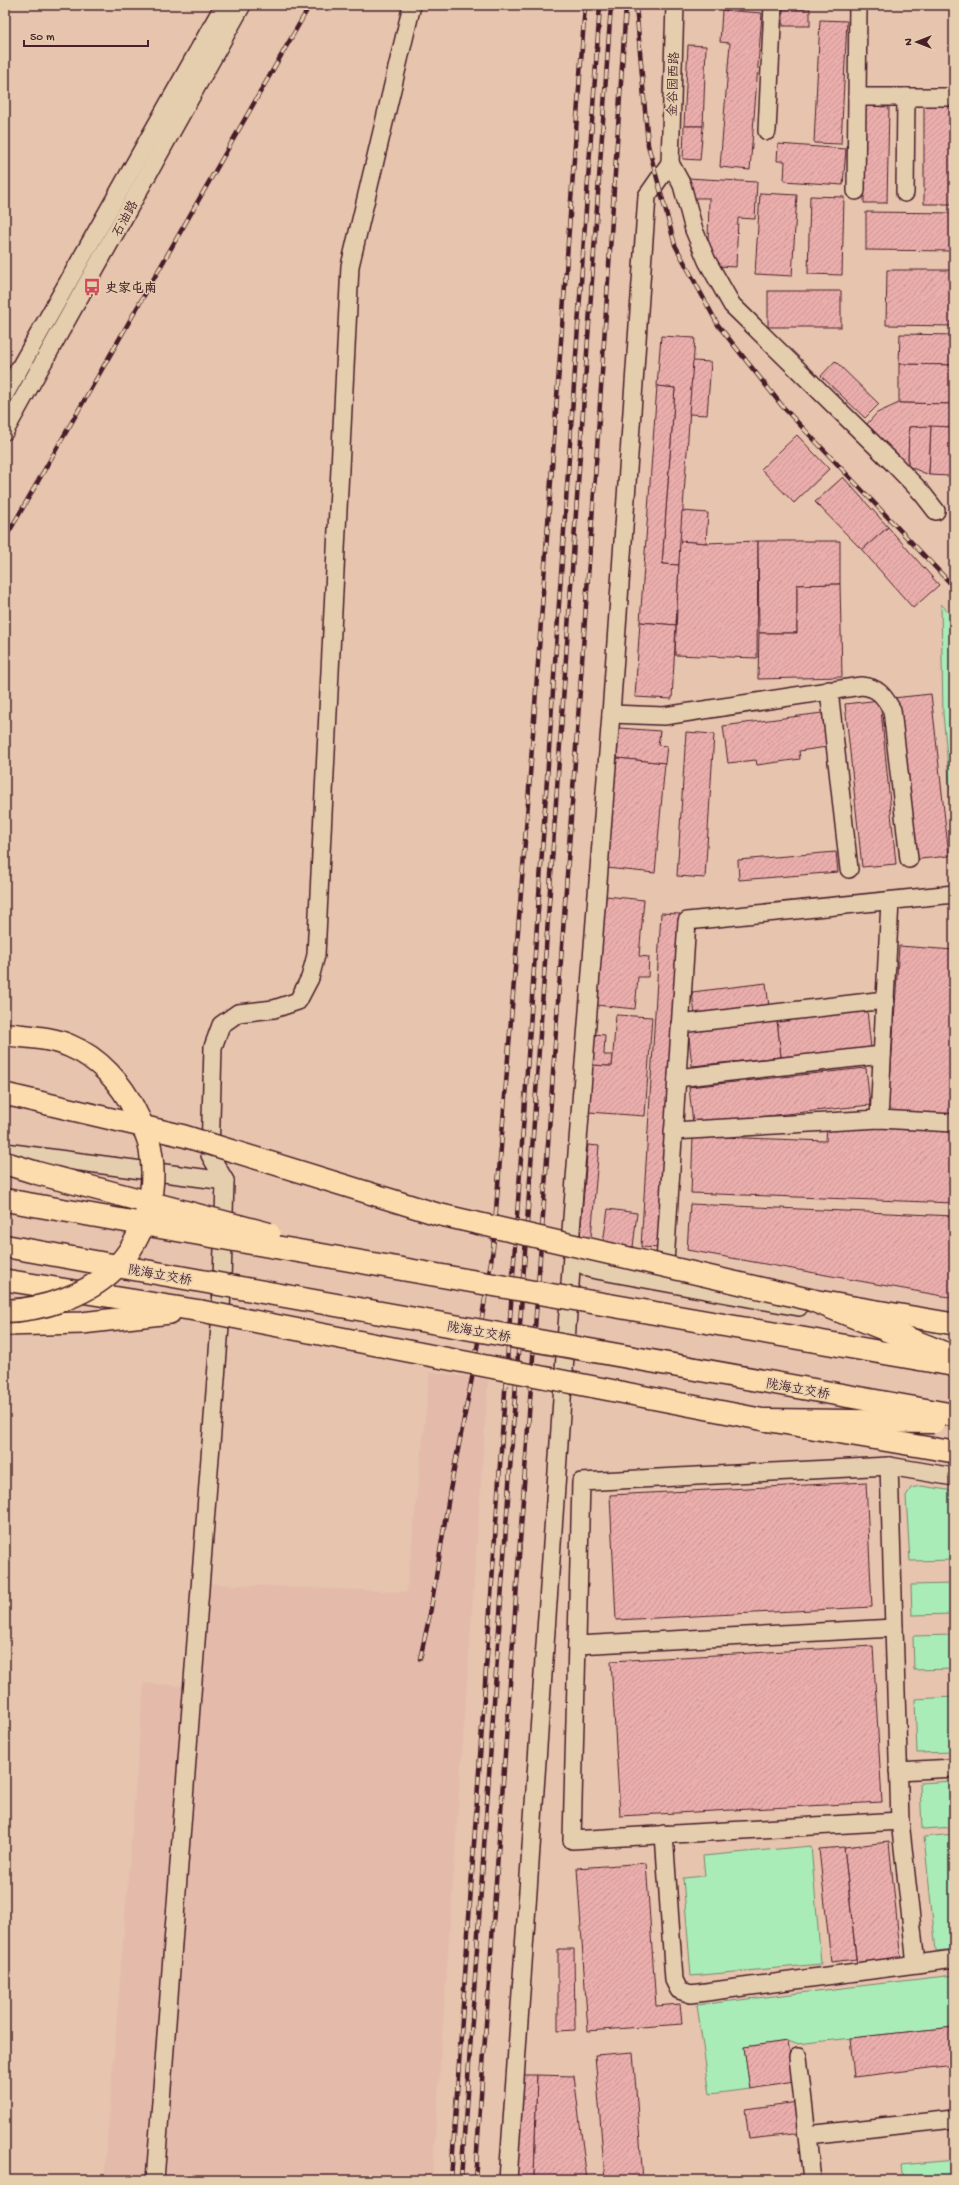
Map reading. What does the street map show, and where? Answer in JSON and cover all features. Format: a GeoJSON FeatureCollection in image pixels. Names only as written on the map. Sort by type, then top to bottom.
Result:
{"type":"FeatureCollection","features":[{"type":"Feature","properties":{"kind":"highway"},"geometry":{"type":"LineString","coordinates":[[5,1034],[42,1039],[70,1046],[93,1058],[116,1080],[131,1103],[148,1138],[152,1164],[152,1188],[148,1210],[134,1243],[113,1270],[96,1283],[52,1305],[5,1311]]}},
{"type":"Feature","properties":{"kind":"highway"},"geometry":{"type":"LineString","coordinates":[[5,1163],[44,1175],[427,1275]]}},
{"type":"Feature","properties":{"kind":"highway"},"geometry":{"type":"LineString","coordinates":[[5,1200],[427,1275],[954,1364]]}},
{"type":"Feature","properties":{"kind":"highway","name":"陇海立交桥"},"geometry":{"type":"LineString","coordinates":[[5,1246],[954,1415]]}},
{"type":"Feature","properties":{"kind":"highway"},"geometry":{"type":"LineString","coordinates":[[812,1300],[954,1356]]}},
{"type":"Feature","properties":{"kind":"highway"},"geometry":{"type":"LineString","coordinates":[[765,1420],[954,1422]]}},
{"type":"Feature","properties":{"kind":"main road"},"geometry":{"type":"LineString","coordinates":[[5,1094],[184,1136],[437,1214],[812,1300],[954,1324]]}},
{"type":"Feature","properties":{"kind":"main road"},"geometry":{"type":"LineString","coordinates":[[5,1280],[201,1310],[765,1420],[954,1452]]}},
{"type":"Feature","properties":{"kind":"main road"},"geometry":{"type":"LineString","coordinates":[[5,1325],[82,1324],[201,1310]]}},
{"type":"Feature","properties":{"kind":"street","name":"石油路"},"geometry":{"type":"LineString","coordinates":[[7,386],[224,5]]}},
{"type":"Feature","properties":{"kind":"street","name":"石油路"},"geometry":{"type":"LineString","coordinates":[[5,430],[242,5]]}},
{"type":"Feature","properties":{"kind":"street"},"geometry":{"type":"LineString","coordinates":[[155,2180],[221,1313],[225,1181],[210,1155],[213,1047],[221,1025],[238,1013],[274,1009],[298,1001],[310,978],[316,956],[350,266],[412,5]]}},
{"type":"Feature","properties":{"kind":"street","name":"金谷园西路"},"geometry":{"type":"LineString","coordinates":[[670,163],[675,5]]}},
{"type":"Feature","properties":{"kind":"street"},"geometry":{"type":"LineString","coordinates":[[767,131],[773,5]]}},
{"type":"Feature","properties":{"kind":"street"},"geometry":{"type":"LineString","coordinates":[[856,191],[858,5]]}},
{"type":"Feature","properties":{"kind":"street"},"geometry":{"type":"LineString","coordinates":[[857,97],[954,97]]}},
{"type":"Feature","properties":{"kind":"street"},"geometry":{"type":"LineString","coordinates":[[905,193],[906,97]]}},
{"type":"Feature","properties":{"kind":"street"},"geometry":{"type":"LineString","coordinates":[[508,2180],[572,1255],[570,1244],[611,714],[647,196],[670,163],[682,185],[694,230],[707,261],[732,305],[893,463],[922,493],[936,511]]}},
{"type":"Feature","properties":{"kind":"street"},"geometry":{"type":"LineString","coordinates":[[7,386],[28,391]]}},
{"type":"Feature","properties":{"kind":"street"},"geometry":{"type":"LineString","coordinates":[[611,714],[664,716],[829,690],[872,686],[884,695],[892,710],[909,859]]}},
{"type":"Feature","properties":{"kind":"street"},"geometry":{"type":"LineString","coordinates":[[829,690],[849,869]]}},
{"type":"Feature","properties":{"kind":"street"},"geometry":{"type":"LineString","coordinates":[[664,1282],[687,921],[954,894]]}},
{"type":"Feature","properties":{"kind":"street"},"geometry":{"type":"LineString","coordinates":[[879,1119],[890,901]]}},
{"type":"Feature","properties":{"kind":"street"},"geometry":{"type":"LineString","coordinates":[[680,1024],[885,1000]]}},
{"type":"Feature","properties":{"kind":"street"},"geometry":{"type":"LineString","coordinates":[[677,1078],[882,1056]]}},
{"type":"Feature","properties":{"kind":"street"},"geometry":{"type":"LineString","coordinates":[[673,1131],[879,1119],[954,1123]]}},
{"type":"Feature","properties":{"kind":"street"},"geometry":{"type":"LineString","coordinates":[[5,1152],[225,1181]]}},
{"type":"Feature","properties":{"kind":"street"},"geometry":{"type":"LineString","coordinates":[[572,1255],[579,1262],[591,1269],[954,1335]]}},
{"type":"Feature","properties":{"kind":"street"},"geometry":{"type":"LineString","coordinates":[[563,1378],[919,1446]]}},
{"type":"Feature","properties":{"kind":"street"},"geometry":{"type":"LineString","coordinates":[[900,1821],[572,1840],[581,1482],[889,1466],[954,1477]]}},
{"type":"Feature","properties":{"kind":"street"},"geometry":{"type":"LineString","coordinates":[[889,1466],[900,1821],[916,1964]]}},
{"type":"Feature","properties":{"kind":"street"},"geometry":{"type":"LineString","coordinates":[[577,1645],[894,1628]]}},
{"type":"Feature","properties":{"kind":"street"},"geometry":{"type":"LineString","coordinates":[[898,1771],[954,1768]]}},
{"type":"Feature","properties":{"kind":"street"},"geometry":{"type":"LineString","coordinates":[[664,1834],[674,1980],[679,1990],[691,1994],[954,1959]]}},
{"type":"Feature","properties":{"kind":"street"},"geometry":{"type":"LineString","coordinates":[[798,2057],[812,2180]]}},
{"type":"Feature","properties":{"kind":"street"},"geometry":{"type":"LineString","coordinates":[[807,2135],[954,2119]]}},
{"type":"Feature","properties":{"kind":"shaded area"},"geometry":{"type":"Polygon","coordinates":[[[430,1372],[488,1380],[432,2180],[104,2180],[144,1683],[202,1688],[210,1584],[407,1592],[430,1372]]]}},
{"type":"Feature","properties":{"kind":"green space"},"geometry":{"type":"Polygon","coordinates":[[[941,604],[954,618],[954,833],[943,713],[941,604]]]}},
{"type":"Feature","properties":{"kind":"green space"},"geometry":{"type":"Polygon","coordinates":[[[921,1486],[954,1491],[954,1560],[910,1561],[906,1496],[911,1488],[921,1486]]]}},
{"type":"Feature","properties":{"kind":"green space"},"geometry":{"type":"Polygon","coordinates":[[[954,1584],[954,1614],[912,1615],[911,1585],[954,1584]]]}},
{"type":"Feature","properties":{"kind":"green space"},"geometry":{"type":"Polygon","coordinates":[[[954,1635],[954,1669],[914,1670],[913,1636],[954,1635]]]}},
{"type":"Feature","properties":{"kind":"green space"},"geometry":{"type":"Polygon","coordinates":[[[954,1697],[954,1752],[917,1753],[915,1699],[954,1697]]]}},
{"type":"Feature","properties":{"kind":"green space"},"geometry":{"type":"Polygon","coordinates":[[[954,1781],[954,1827],[922,1829],[920,1783],[954,1781]]]}},
{"type":"Feature","properties":{"kind":"green space"},"geometry":{"type":"Polygon","coordinates":[[[954,1834],[954,1949],[936,1951],[924,1837],[954,1834]]]}},
{"type":"Feature","properties":{"kind":"green space"},"geometry":{"type":"Polygon","coordinates":[[[811,1846],[821,1964],[691,1976],[683,1878],[705,1876],[703,1856],[811,1846]]]}},
{"type":"Feature","properties":{"kind":"green space"},"geometry":{"type":"Polygon","coordinates":[[[954,1975],[954,2027],[796,2044],[788,2041],[744,2047],[750,2089],[710,2094],[697,2005],[954,1975]]]}},
{"type":"Feature","properties":{"kind":"green space"},"geometry":{"type":"Polygon","coordinates":[[[954,2160],[954,2180],[903,2180],[901,2165],[954,2160]]]}},
{"type":"Feature","properties":{"kind":"building"},"geometry":{"type":"Polygon","coordinates":[[[783,9],[810,9],[810,26],[783,26],[783,9]]]}},
{"type":"Feature","properties":{"kind":"building"},"geometry":{"type":"Polygon","coordinates":[[[722,10],[762,13],[750,170],[720,167],[730,43],[720,42],[722,10]]]}},
{"type":"Feature","properties":{"kind":"building"},"geometry":{"type":"Polygon","coordinates":[[[820,20],[847,21],[841,144],[814,143],[820,20]]]}},
{"type":"Feature","properties":{"kind":"building"},"geometry":{"type":"Polygon","coordinates":[[[688,45],[706,46],[703,126],[684,126],[688,45]]]}},
{"type":"Feature","properties":{"kind":"building"},"geometry":{"type":"Polygon","coordinates":[[[924,105],[953,106],[952,204],[924,204],[924,105]]]}},
{"type":"Feature","properties":{"kind":"building"},"geometry":{"type":"Polygon","coordinates":[[[865,106],[889,107],[887,203],[864,203],[865,106]]]}},
{"type":"Feature","properties":{"kind":"building"},"geometry":{"type":"Polygon","coordinates":[[[684,126],[703,126],[700,160],[683,159],[684,126]]]}},
{"type":"Feature","properties":{"kind":"building"},"geometry":{"type":"Polygon","coordinates":[[[778,144],[846,149],[843,185],[784,181],[785,161],[777,161],[778,144]]]}},
{"type":"Feature","properties":{"kind":"building"},"geometry":{"type":"Polygon","coordinates":[[[688,178],[757,182],[755,219],[738,218],[736,267],[718,266],[708,244],[709,198],[693,198],[688,178]]]}},
{"type":"Feature","properties":{"kind":"building"},"geometry":{"type":"Polygon","coordinates":[[[760,193],[797,195],[792,276],[755,274],[760,193]]]}},
{"type":"Feature","properties":{"kind":"building"},"geometry":{"type":"Polygon","coordinates":[[[810,196],[844,197],[842,275],[808,274],[810,196]]]}},
{"type":"Feature","properties":{"kind":"building"},"geometry":{"type":"Polygon","coordinates":[[[866,212],[954,213],[954,251],[866,250],[866,212]]]}},
{"type":"Feature","properties":{"kind":"building"},"geometry":{"type":"Polygon","coordinates":[[[887,270],[954,270],[954,326],[886,325],[887,270]]]}},
{"type":"Feature","properties":{"kind":"building"},"geometry":{"type":"Polygon","coordinates":[[[768,291],[841,291],[841,327],[768,327],[768,291]]]}},
{"type":"Feature","properties":{"kind":"building"},"geometry":{"type":"Polygon","coordinates":[[[900,334],[954,335],[954,365],[899,364],[900,334]]]}},
{"type":"Feature","properties":{"kind":"building"},"geometry":{"type":"Polygon","coordinates":[[[661,336],[695,338],[679,565],[662,564],[675,388],[657,386],[661,336]]]}},
{"type":"Feature","properties":{"kind":"building"},"geometry":{"type":"Polygon","coordinates":[[[693,361],[711,362],[707,415],[689,414],[693,361]]]}},
{"type":"Feature","properties":{"kind":"building"},"geometry":{"type":"Polygon","coordinates":[[[835,361],[879,404],[865,418],[821,376],[835,361]]]}},
{"type":"Feature","properties":{"kind":"building"},"geometry":{"type":"Polygon","coordinates":[[[899,364],[954,365],[954,404],[899,403],[899,364]]]}},
{"type":"Feature","properties":{"kind":"building"},"geometry":{"type":"Polygon","coordinates":[[[657,386],[675,388],[662,564],[679,565],[676,625],[640,622],[657,386]]]}},
{"type":"Feature","properties":{"kind":"building"},"geometry":{"type":"Polygon","coordinates":[[[899,403],[953,404],[951,427],[909,427],[908,466],[867,424],[877,413],[899,403]]]}},
{"type":"Feature","properties":{"kind":"building"},"geometry":{"type":"Polygon","coordinates":[[[931,426],[929,475],[908,466],[909,427],[931,426]]]}},
{"type":"Feature","properties":{"kind":"building"},"geometry":{"type":"Polygon","coordinates":[[[931,426],[951,427],[950,476],[929,475],[931,426]]]}},
{"type":"Feature","properties":{"kind":"building"},"geometry":{"type":"Polygon","coordinates":[[[797,435],[829,469],[794,503],[761,469],[797,435]]]}},
{"type":"Feature","properties":{"kind":"building"},"geometry":{"type":"Polygon","coordinates":[[[843,477],[888,527],[862,550],[815,502],[843,477]]]}},
{"type":"Feature","properties":{"kind":"building"},"geometry":{"type":"Polygon","coordinates":[[[682,511],[708,513],[706,543],[680,541],[682,511]]]}},
{"type":"Feature","properties":{"kind":"building"},"geometry":{"type":"Polygon","coordinates":[[[888,527],[939,585],[913,608],[862,550],[888,527]]]}},
{"type":"Feature","properties":{"kind":"building"},"geometry":{"type":"Polygon","coordinates":[[[680,541],[706,543],[758,541],[757,658],[675,655],[680,541]]]}},
{"type":"Feature","properties":{"kind":"building"},"geometry":{"type":"Polygon","coordinates":[[[758,541],[840,541],[840,584],[797,585],[797,633],[759,633],[758,541]]]}},
{"type":"Feature","properties":{"kind":"building"},"geometry":{"type":"Polygon","coordinates":[[[840,584],[842,677],[758,679],[759,633],[797,633],[797,585],[840,584]]]}},
{"type":"Feature","properties":{"kind":"building"},"geometry":{"type":"Polygon","coordinates":[[[640,622],[676,625],[672,699],[635,697],[640,622]]]}},
{"type":"Feature","properties":{"kind":"building"},"geometry":{"type":"Polygon","coordinates":[[[931,694],[949,856],[911,860],[893,698],[931,694]]]}},
{"type":"Feature","properties":{"kind":"building"},"geometry":{"type":"Polygon","coordinates":[[[880,700],[896,864],[862,867],[845,704],[880,700]]]}},
{"type":"Feature","properties":{"kind":"building"},"geometry":{"type":"Polygon","coordinates":[[[822,713],[827,747],[799,751],[800,759],[757,765],[756,760],[728,763],[723,726],[822,713]]]}},
{"type":"Feature","properties":{"kind":"building"},"geometry":{"type":"Polygon","coordinates":[[[619,728],[660,731],[658,745],[667,746],[665,763],[617,758],[619,728]]]}},
{"type":"Feature","properties":{"kind":"building"},"geometry":{"type":"Polygon","coordinates":[[[686,732],[714,734],[705,878],[677,876],[686,732]]]}},
{"type":"Feature","properties":{"kind":"building"},"geometry":{"type":"Polygon","coordinates":[[[617,758],[665,763],[655,873],[606,868],[617,758]]]}},
{"type":"Feature","properties":{"kind":"building"},"geometry":{"type":"Polygon","coordinates":[[[836,852],[838,872],[739,880],[738,860],[836,852]]]}},
{"type":"Feature","properties":{"kind":"building"},"geometry":{"type":"Polygon","coordinates":[[[606,896],[644,900],[639,956],[649,957],[648,977],[638,977],[635,1009],[596,1005],[606,896]]]}},
{"type":"Feature","properties":{"kind":"building"},"geometry":{"type":"Polygon","coordinates":[[[661,913],[680,914],[660,1248],[641,1247],[661,913]]]}},
{"type":"Feature","properties":{"kind":"building"},"geometry":{"type":"Polygon","coordinates":[[[899,946],[954,950],[954,1117],[888,1113],[899,946]]]}},
{"type":"Feature","properties":{"kind":"building"},"geometry":{"type":"Polygon","coordinates":[[[766,983],[769,1006],[695,1015],[692,992],[766,983]]]}},
{"type":"Feature","properties":{"kind":"building"},"geometry":{"type":"Polygon","coordinates":[[[867,1010],[871,1048],[781,1057],[777,1020],[867,1010]]]}},
{"type":"Feature","properties":{"kind":"building"},"geometry":{"type":"Polygon","coordinates":[[[616,1015],[652,1017],[645,1116],[588,1112],[592,1065],[612,1066],[616,1015]]]}},
{"type":"Feature","properties":{"kind":"building"},"geometry":{"type":"Polygon","coordinates":[[[777,1020],[781,1057],[692,1066],[688,1028],[777,1020]]]}},
{"type":"Feature","properties":{"kind":"building"},"geometry":{"type":"Polygon","coordinates":[[[594,1034],[605,1035],[604,1055],[613,1055],[612,1066],[592,1065],[594,1034]]]}},
{"type":"Feature","properties":{"kind":"building"},"geometry":{"type":"Polygon","coordinates":[[[866,1068],[870,1105],[693,1124],[689,1087],[866,1068]]]}},
{"type":"Feature","properties":{"kind":"building"},"geometry":{"type":"Polygon","coordinates":[[[827,1125],[954,1130],[954,1203],[691,1193],[693,1136],[826,1141],[827,1125]]]}},
{"type":"Feature","properties":{"kind":"building"},"geometry":{"type":"Polygon","coordinates":[[[588,1145],[599,1146],[590,1249],[579,1248],[588,1145]]]}},
{"type":"Feature","properties":{"kind":"building"},"geometry":{"type":"Polygon","coordinates":[[[690,1204],[954,1216],[954,1298],[687,1250],[690,1204]]]}},
{"type":"Feature","properties":{"kind":"building"},"geometry":{"type":"Polygon","coordinates":[[[608,1209],[637,1213],[633,1247],[603,1243],[608,1209]]]}},
{"type":"Feature","properties":{"kind":"building"},"geometry":{"type":"Polygon","coordinates":[[[866,1482],[872,1607],[616,1620],[610,1495],[866,1482]]]}},
{"type":"Feature","properties":{"kind":"building"},"geometry":{"type":"Polygon","coordinates":[[[873,1646],[882,1802],[620,1816],[611,1661],[873,1646]]]}},
{"type":"Feature","properties":{"kind":"building"},"geometry":{"type":"Polygon","coordinates":[[[889,1842],[901,1961],[857,1966],[844,1847],[889,1842]]]}},
{"type":"Feature","properties":{"kind":"building"},"geometry":{"type":"Polygon","coordinates":[[[844,1847],[856,1959],[831,1962],[819,1849],[844,1847]]]}},
{"type":"Feature","properties":{"kind":"building"},"geometry":{"type":"Polygon","coordinates":[[[646,1863],[656,2006],[680,2004],[682,2024],[588,2031],[577,1868],[646,1863]]]}},
{"type":"Feature","properties":{"kind":"building"},"geometry":{"type":"Polygon","coordinates":[[[558,1949],[574,1949],[575,2030],[558,2031],[558,1949]]]}},
{"type":"Feature","properties":{"kind":"building"},"geometry":{"type":"Polygon","coordinates":[[[954,2027],[954,2065],[854,2077],[850,2038],[954,2027]]]}},
{"type":"Feature","properties":{"kind":"building"},"geometry":{"type":"Polygon","coordinates":[[[788,2041],[794,2082],[750,2089],[744,2047],[788,2041]]]}},
{"type":"Feature","properties":{"kind":"building"},"geometry":{"type":"Polygon","coordinates":[[[633,2052],[643,2180],[605,2180],[595,2055],[633,2052]]]}},
{"type":"Feature","properties":{"kind":"building"},"geometry":{"type":"Polygon","coordinates":[[[520,2075],[537,2075],[534,2180],[517,2180],[520,2075]]]}},
{"type":"Feature","properties":{"kind":"building"},"geometry":{"type":"Polygon","coordinates":[[[537,2075],[574,2076],[587,2180],[534,2180],[537,2075]]]}},
{"type":"Feature","properties":{"kind":"building"},"geometry":{"type":"Polygon","coordinates":[[[798,2102],[802,2133],[749,2139],[745,2109],[798,2102]]]}},
{"type":"Feature","properties":{"kind":"railway"},"geometry":{"type":"LineString","coordinates":[[5,539],[310,5]]}},
{"type":"Feature","properties":{"kind":"railway"},"geometry":{"type":"LineString","coordinates":[[420,1659],[430,1614],[450,1490],[473,1373],[493,1249],[528,803],[585,5]]}},
{"type":"Feature","properties":{"kind":"railway"},"geometry":{"type":"LineString","coordinates":[[451,2180],[600,5]]}},
{"type":"Feature","properties":{"kind":"railway"},"geometry":{"type":"LineString","coordinates":[[461,2180],[611,5]]}},
{"type":"Feature","properties":{"kind":"railway"},"geometry":{"type":"LineString","coordinates":[[475,2180],[597,449],[626,5]]}},
{"type":"Feature","properties":{"kind":"railway"},"geometry":{"type":"LineString","coordinates":[[636,5],[648,145],[675,245],[718,325],[783,407],[954,587]]}},
{"type":"Feature","properties":{"kind":"place","name":"史家屯南"},"geometry":{"type":"Point","coordinates":[92,287]}}]}
